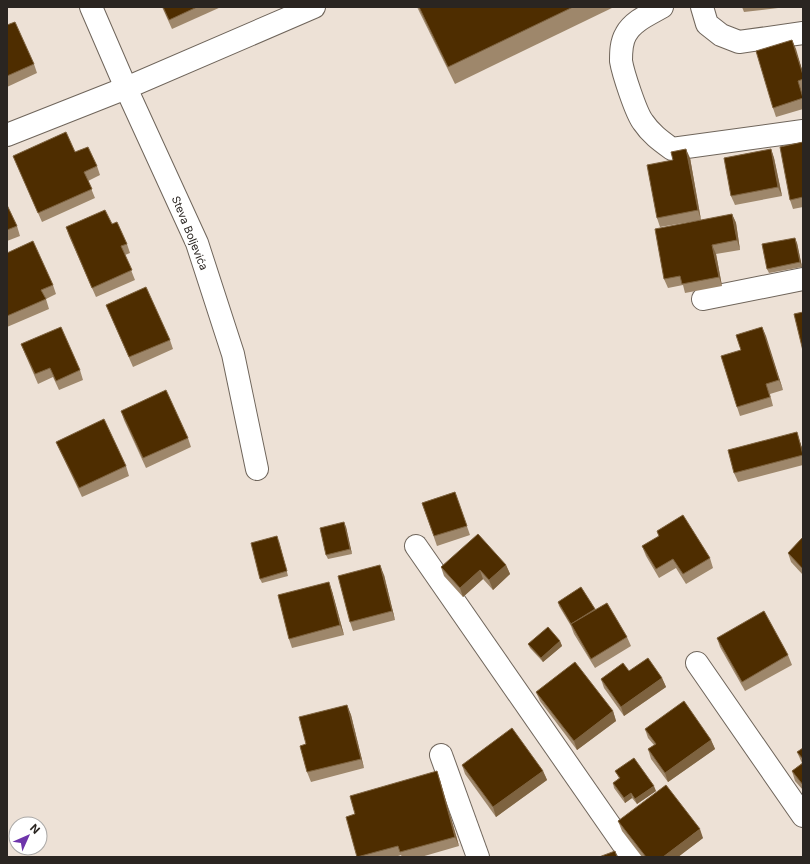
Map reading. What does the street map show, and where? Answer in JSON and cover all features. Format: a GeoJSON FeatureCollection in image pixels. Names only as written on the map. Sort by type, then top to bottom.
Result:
{"type":"FeatureCollection","features":[{"type":"Feature","properties":{"kind":"street","name":"Steva Boljevića"},"geometry":{"type":"LineString","coordinates":[[91,7],[126,88],[197,243],[233,354],[257,469]]}},
{"type":"Feature","properties":{"kind":"street"},"geometry":{"type":"LineString","coordinates":[[7,135],[126,88],[314,7]]}},
{"type":"Feature","properties":{"kind":"street"},"geometry":{"type":"LineString","coordinates":[[662,7],[635,23],[626,34],[622,43],[621,61],[630,91],[642,121],[654,136],[672,149],[803,131]]}},
{"type":"Feature","properties":{"kind":"street"},"geometry":{"type":"LineString","coordinates":[[702,7],[707,24],[721,35],[739,42],[803,33]]}},
{"type":"Feature","properties":{"kind":"street"},"geometry":{"type":"LineString","coordinates":[[703,299],[803,279]]}},
{"type":"Feature","properties":{"kind":"street"},"geometry":{"type":"LineString","coordinates":[[416,546],[632,857]]}},
{"type":"Feature","properties":{"kind":"street"},"geometry":{"type":"LineString","coordinates":[[697,663],[803,816]]}},
{"type":"Feature","properties":{"kind":"street"},"geometry":{"type":"LineString","coordinates":[[441,755],[478,857]]}},
{"type":"Feature","properties":{"kind":"building"},"geometry":{"type":"Polygon","coordinates":[[[163,7],[197,7],[169,20],[163,7]]]}},
{"type":"Feature","properties":{"kind":"building"},"geometry":{"type":"Polygon","coordinates":[[[419,7],[573,7],[448,67],[419,7]]]}},
{"type":"Feature","properties":{"kind":"building"},"geometry":{"type":"Polygon","coordinates":[[[15,22],[34,64],[7,76],[7,25],[15,22]]]}},
{"type":"Feature","properties":{"kind":"building"},"geometry":{"type":"Polygon","coordinates":[[[792,40],[803,75],[803,79],[798,81],[803,98],[773,108],[756,51],[792,40]]]}},
{"type":"Feature","properties":{"kind":"building"},"geometry":{"type":"Polygon","coordinates":[[[66,132],[75,152],[88,147],[97,166],[84,172],[92,189],[38,213],[13,156],[66,132]]]}},
{"type":"Feature","properties":{"kind":"building"},"geometry":{"type":"Polygon","coordinates":[[[803,142],[803,197],[790,200],[780,147],[803,142]]]}},
{"type":"Feature","properties":{"kind":"building"},"geometry":{"type":"Polygon","coordinates":[[[686,149],[698,210],[657,218],[647,165],[673,160],[671,152],[686,149]]]}},
{"type":"Feature","properties":{"kind":"building"},"geometry":{"type":"Polygon","coordinates":[[[771,149],[778,187],[731,196],[724,158],[771,149]]]}},
{"type":"Feature","properties":{"kind":"building"},"geometry":{"type":"Polygon","coordinates":[[[7,205],[17,226],[7,230],[7,205]]]}},
{"type":"Feature","properties":{"kind":"building"},"geometry":{"type":"Polygon","coordinates":[[[105,210],[112,224],[117,222],[127,244],[121,246],[132,270],[92,288],[66,227],[105,210]]]}},
{"type":"Feature","properties":{"kind":"building"},"geometry":{"type":"Polygon","coordinates":[[[732,214],[737,240],[712,245],[719,277],[682,284],[680,276],[664,279],[655,229],[732,214]]]}},
{"type":"Feature","properties":{"kind":"building"},"geometry":{"type":"Polygon","coordinates":[[[795,238],[800,262],[767,269],[762,244],[795,238]]]}},
{"type":"Feature","properties":{"kind":"building"},"geometry":{"type":"Polygon","coordinates":[[[33,241],[53,285],[41,290],[46,299],[7,316],[7,253],[33,241]]]}},
{"type":"Feature","properties":{"kind":"building"},"geometry":{"type":"Polygon","coordinates":[[[146,287],[170,340],[129,357],[106,305],[146,287]]]}},
{"type":"Feature","properties":{"kind":"building"},"geometry":{"type":"Polygon","coordinates":[[[803,312],[803,351],[794,314],[803,312]]]}},
{"type":"Feature","properties":{"kind":"building"},"geometry":{"type":"Polygon","coordinates":[[[61,327],[80,370],[56,381],[50,368],[35,374],[21,344],[61,327]]]}},
{"type":"Feature","properties":{"kind":"building"},"geometry":{"type":"Polygon","coordinates":[[[762,327],[779,380],[766,384],[770,397],[737,407],[721,356],[741,350],[736,335],[762,327]]]}},
{"type":"Feature","properties":{"kind":"building"},"geometry":{"type":"Polygon","coordinates":[[[166,390],[188,438],[143,458],[121,411],[166,390]]]}},
{"type":"Feature","properties":{"kind":"building"},"geometry":{"type":"Polygon","coordinates":[[[104,419],[126,466],[79,488],[56,442],[104,419]]]}},
{"type":"Feature","properties":{"kind":"building"},"geometry":{"type":"Polygon","coordinates":[[[797,432],[803,455],[734,473],[728,450],[797,432]]]}},
{"type":"Feature","properties":{"kind":"building"},"geometry":{"type":"Polygon","coordinates":[[[455,492],[467,526],[434,536],[422,503],[455,492]]]}},
{"type":"Feature","properties":{"kind":"building"},"geometry":{"type":"Polygon","coordinates":[[[683,515],[710,558],[683,574],[673,559],[656,569],[642,546],[659,536],[657,531],[683,515]]]}},
{"type":"Feature","properties":{"kind":"building"},"geometry":{"type":"Polygon","coordinates":[[[344,522],[350,549],[326,555],[320,528],[344,522]]]}},
{"type":"Feature","properties":{"kind":"building"},"geometry":{"type":"Polygon","coordinates":[[[478,534],[506,565],[489,580],[480,570],[460,588],[441,567],[478,534]]]}},
{"type":"Feature","properties":{"kind":"building"},"geometry":{"type":"Polygon","coordinates":[[[277,536],[287,571],[260,579],[251,543],[277,536]]]}},
{"type":"Feature","properties":{"kind":"building"},"geometry":{"type":"Polygon","coordinates":[[[802,538],[803,539],[803,569],[788,553],[802,538]]]}},
{"type":"Feature","properties":{"kind":"building"},"geometry":{"type":"Polygon","coordinates":[[[380,565],[392,611],[350,622],[338,576],[380,565]]]}},
{"type":"Feature","properties":{"kind":"building"},"geometry":{"type":"Polygon","coordinates":[[[329,582],[340,625],[289,639],[278,595],[329,582]]]}},
{"type":"Feature","properties":{"kind":"building"},"geometry":{"type":"Polygon","coordinates":[[[581,587],[595,609],[571,624],[558,602],[581,587]]]}},
{"type":"Feature","properties":{"kind":"building"},"geometry":{"type":"Polygon","coordinates":[[[607,603],[627,637],[591,659],[571,624],[607,603]]]}},
{"type":"Feature","properties":{"kind":"building"},"geometry":{"type":"Polygon","coordinates":[[[764,611],[788,655],[742,682],[717,638],[764,611]]]}},
{"type":"Feature","properties":{"kind":"building"},"geometry":{"type":"Polygon","coordinates":[[[548,627],[560,641],[541,658],[528,644],[548,627]]]}},
{"type":"Feature","properties":{"kind":"building"},"geometry":{"type":"Polygon","coordinates":[[[648,658],[662,678],[621,707],[601,679],[623,663],[629,671],[648,658]]]}},
{"type":"Feature","properties":{"kind":"building"},"geometry":{"type":"Polygon","coordinates":[[[575,662],[613,711],[574,741],[536,692],[575,662]]]}},
{"type":"Feature","properties":{"kind":"building"},"geometry":{"type":"Polygon","coordinates":[[[684,701],[711,740],[665,773],[648,749],[656,744],[645,729],[684,701]]]}},
{"type":"Feature","properties":{"kind":"building"},"geometry":{"type":"Polygon","coordinates":[[[347,705],[361,759],[307,772],[300,746],[306,744],[299,717],[347,705]]]}},
{"type":"Feature","properties":{"kind":"building"},"geometry":{"type":"Polygon","coordinates":[[[512,728],[543,771],[493,807],[462,765],[512,728]]]}},
{"type":"Feature","properties":{"kind":"building"},"geometry":{"type":"Polygon","coordinates":[[[803,748],[803,759],[797,752],[803,748]]]}},
{"type":"Feature","properties":{"kind":"building"},"geometry":{"type":"Polygon","coordinates":[[[634,758],[654,786],[635,799],[631,793],[624,798],[613,783],[620,778],[615,771],[634,758]]]}},
{"type":"Feature","properties":{"kind":"building"},"geometry":{"type":"Polygon","coordinates":[[[803,763],[803,785],[792,771],[803,763]]]}},
{"type":"Feature","properties":{"kind":"building"},"geometry":{"type":"Polygon","coordinates":[[[437,771],[455,837],[400,852],[398,846],[357,857],[346,817],[355,814],[350,796],[437,771]]]}},
{"type":"Feature","properties":{"kind":"building"},"geometry":{"type":"Polygon","coordinates":[[[666,785],[700,829],[663,857],[646,857],[618,821],[666,785]]]}},
{"type":"Feature","properties":{"kind":"building"},"geometry":{"type":"Polygon","coordinates":[[[615,851],[617,857],[599,857],[615,851]]]}}]}
